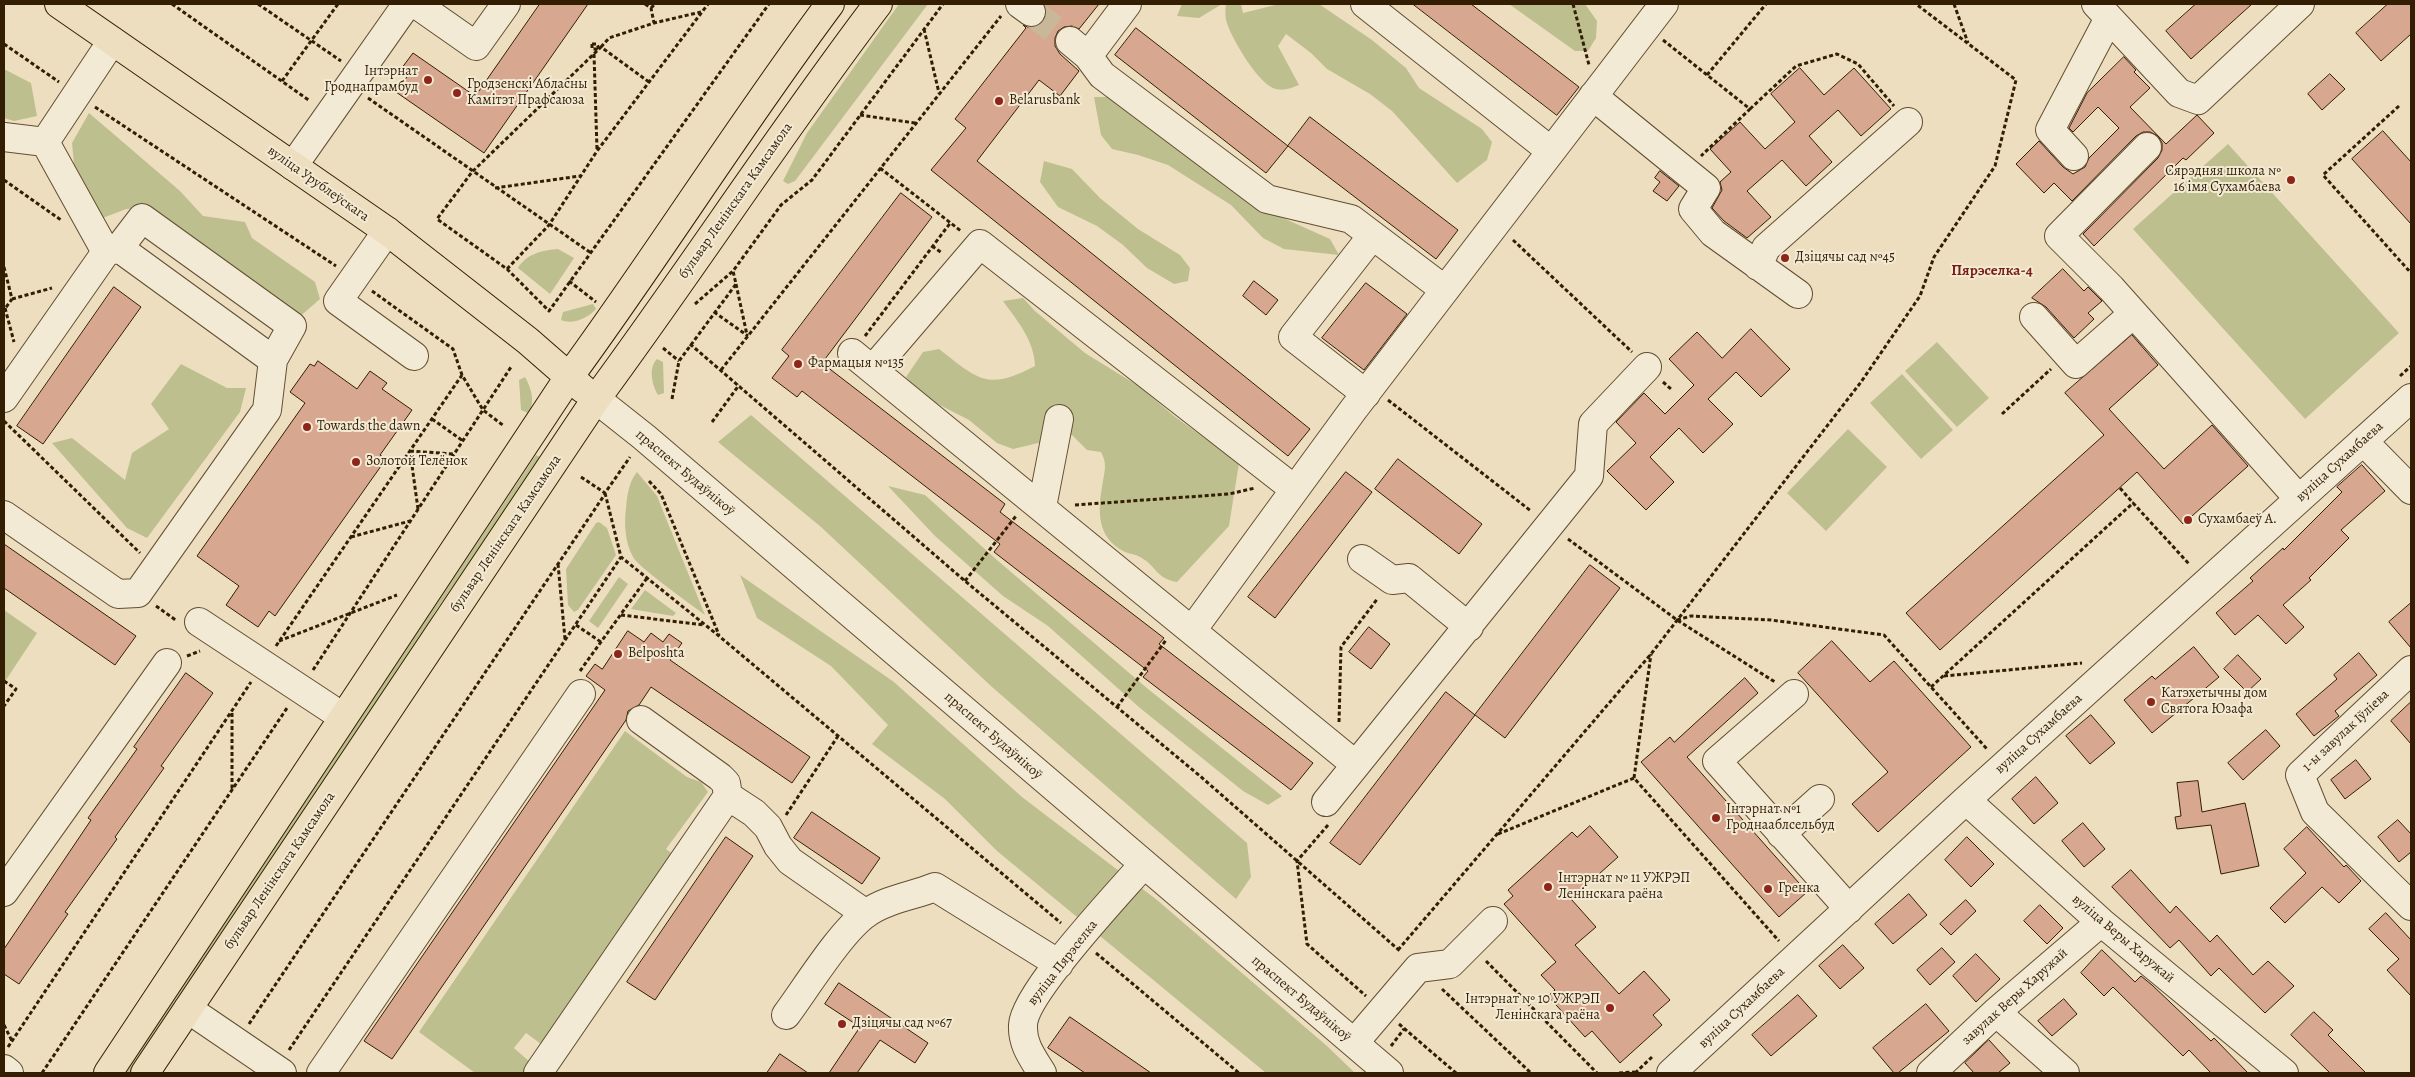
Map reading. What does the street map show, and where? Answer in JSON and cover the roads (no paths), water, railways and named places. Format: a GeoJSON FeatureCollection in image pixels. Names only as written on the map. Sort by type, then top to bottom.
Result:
{"type":"FeatureCollection","features":[{"type":"Feature","properties":{"kind":"main road","name":"вуліца Урублеўскага"},"geometry":{"type":"LineString","coordinates":[[58,4],[387,231],[523,336],[596,399]]}},
{"type":"Feature","properties":{"kind":"main road"},"geometry":{"type":"LineString","coordinates":[[108,1073],[569,377],[782,69],[830,4]]}},
{"type":"Feature","properties":{"kind":"main road","name":"бульвар Ленінскага Камсамола"},"geometry":{"type":"LineString","coordinates":[[145,1073],[596,399],[649,327],[816,86],[878,4]]}},
{"type":"Feature","properties":{"kind":"street"},"geometry":{"type":"LineString","coordinates":[[293,166],[407,4]]}},
{"type":"Feature","properties":{"kind":"street"},"geometry":{"type":"LineString","coordinates":[[416,4],[476,46],[506,4]]}},
{"type":"Feature","properties":{"kind":"street"},"geometry":{"type":"LineString","coordinates":[[1127,4],[1079,48],[1102,76],[1267,199],[1351,219],[1445,290]]}},
{"type":"Feature","properties":{"kind":"street"},"geometry":{"type":"LineString","coordinates":[[1365,4],[1552,151]]}},
{"type":"Feature","properties":{"kind":"street"},"geometry":{"type":"LineString","coordinates":[[1187,625],[1289,485],[1368,390],[1664,4]]}},
{"type":"Feature","properties":{"kind":"street"},"geometry":{"type":"LineString","coordinates":[[2074,156],[2050,130],[2102,11],[2179,93],[2198,100],[2300,4]]}},
{"type":"Feature","properties":{"kind":"street"},"geometry":{"type":"LineString","coordinates":[[45,142],[112,41]]}},
{"type":"Feature","properties":{"kind":"street"},"geometry":{"type":"LineString","coordinates":[[1593,96],[1706,188],[1693,209],[1713,233],[1798,294]]}},
{"type":"Feature","properties":{"kind":"street"},"geometry":{"type":"LineString","coordinates":[[1758,266],[1766,248],[1908,122]]}},
{"type":"Feature","properties":{"kind":"street"},"geometry":{"type":"LineString","coordinates":[[4,137],[45,142]]}},
{"type":"Feature","properties":{"kind":"street"},"geometry":{"type":"LineString","coordinates":[[45,142],[112,250],[273,360]]}},
{"type":"Feature","properties":{"kind":"street"},"geometry":{"type":"LineString","coordinates":[[2147,147],[2059,236],[2133,314],[2299,499]]}},
{"type":"Feature","properties":{"kind":"street"},"geometry":{"type":"LineString","coordinates":[[4,398],[112,250],[142,218],[292,326],[273,360],[267,410],[138,593],[118,594],[4,515]]}},
{"type":"Feature","properties":{"kind":"street"},"geometry":{"type":"LineString","coordinates":[[387,231],[344,271],[338,301],[414,356]]}},
{"type":"Feature","properties":{"kind":"street"},"geometry":{"type":"LineString","coordinates":[[1368,390],[1293,336],[1372,236]]}},
{"type":"Feature","properties":{"kind":"street"},"geometry":{"type":"LineString","coordinates":[[873,370],[980,244],[1289,485]]}},
{"type":"Feature","properties":{"kind":"street"},"geometry":{"type":"LineString","coordinates":[[2034,317],[2076,364],[2133,314]]}},
{"type":"Feature","properties":{"kind":"street"},"geometry":{"type":"LineString","coordinates":[[852,353],[1030,511],[1187,625],[1347,758]]}},
{"type":"Feature","properties":{"kind":"street"},"geometry":{"type":"LineString","coordinates":[[1327,814],[1347,758],[1468,626],[1589,476],[1593,424],[1647,367]]}},
{"type":"Feature","properties":{"kind":"street","name":"вуліца Сухамбаева"},"geometry":{"type":"LineString","coordinates":[[1671,1073],[1966,800],[2411,398]]}},
{"type":"Feature","properties":{"kind":"street","name":"праспект Будаўнікоў"},"geometry":{"type":"LineString","coordinates":[[596,399],[644,437],[1389,1073]]}},
{"type":"Feature","properties":{"kind":"street"},"geometry":{"type":"LineString","coordinates":[[1030,511],[1059,420]]}},
{"type":"Feature","properties":{"kind":"street"},"geometry":{"type":"LineString","coordinates":[[2363,441],[2411,490]]}},
{"type":"Feature","properties":{"kind":"street"},"geometry":{"type":"LineString","coordinates":[[1362,559],[1392,580],[1409,578],[1468,626]]}},
{"type":"Feature","properties":{"kind":"street"},"geometry":{"type":"LineString","coordinates":[[199,622],[342,717]]}},
{"type":"Feature","properties":{"kind":"street"},"geometry":{"type":"LineString","coordinates":[[4,892],[167,663]]}},
{"type":"Feature","properties":{"kind":"street","name":"1-ы завулак Іўліева"},"geometry":{"type":"LineString","coordinates":[[2411,670],[2300,775],[2315,812],[2411,906]]}},
{"type":"Feature","properties":{"kind":"street"},"geometry":{"type":"LineString","coordinates":[[321,1073],[581,694]]}},
{"type":"Feature","properties":{"kind":"street"},"geometry":{"type":"LineString","coordinates":[[1794,694],[1717,761],[1849,909]]}},
{"type":"Feature","properties":{"kind":"street"},"geometry":{"type":"LineString","coordinates":[[538,1073],[728,796],[726,783],[720,777],[641,720]]}},
{"type":"Feature","properties":{"kind":"street"},"geometry":{"type":"LineString","coordinates":[[728,796],[754,813],[768,827],[790,861],[866,914]]}},
{"type":"Feature","properties":{"kind":"street"},"geometry":{"type":"LineString","coordinates":[[1781,834],[1820,799]]}},
{"type":"Feature","properties":{"kind":"street","name":"вуліца Веры Харужай"},"geometry":{"type":"LineString","coordinates":[[1966,800],[2100,922],[2284,1073]]}},
{"type":"Feature","properties":{"kind":"street","name":"вуліца Пярэселка"},"geometry":{"type":"LineString","coordinates":[[1042,1073],[1024,1041],[1023,1022],[1028,1006],[1059,964],[1143,864]]}},
{"type":"Feature","properties":{"kind":"street"},"geometry":{"type":"LineString","coordinates":[[786,1015],[844,936],[866,914],[882,904],[935,887],[1059,964]]}},
{"type":"Feature","properties":{"kind":"street"},"geometry":{"type":"LineString","coordinates":[[1354,1043],[1382,1010],[1408,959],[1450,964],[1493,921]]}},
{"type":"Feature","properties":{"kind":"street","name":"завулак Веры Харужай"},"geometry":{"type":"LineString","coordinates":[[1931,1073],[1996,1012],[2100,922]]}},
{"type":"Feature","properties":{"kind":"street"},"geometry":{"type":"LineString","coordinates":[[188,1009],[279,1071]]}},
{"type":"Feature","properties":{"kind":"street"},"geometry":{"type":"LineString","coordinates":[[1996,1012],[2065,1073]]}},
{"type":"Feature","properties":{"kind":"street"},"geometry":{"type":"LineString","coordinates":[[4,1069],[9,1073]]}},
{"type":"Feature","properties":{"kind":"tunnel"},"geometry":{"type":"LineString","coordinates":[[1031,12],[1070,41]]}},
{"type":"Feature","properties":{"kind":"place","name":"Інтэрнат Гроднапрамбуд"},"geometry":{"type":"Point","coordinates":[428,80]}},
{"type":"Feature","properties":{"kind":"place","name":"Гродзенскі Абласны Камітэт Прафсаюза"},"geometry":{"type":"Point","coordinates":[457,93]}},
{"type":"Feature","properties":{"kind":"place","name":"Belarusbank"},"geometry":{"type":"Point","coordinates":[999,101]}},
{"type":"Feature","properties":{"kind":"place","name":"Сярэдняя школа № 16 імя Сухамбаева"},"geometry":{"type":"Point","coordinates":[2291,180]}},
{"type":"Feature","properties":{"kind":"place","name":"Дзіцячы сад №45"},"geometry":{"type":"Point","coordinates":[1785,258]}},
{"type":"Feature","properties":{"kind":"place","name":"Фармацыя №135"},"geometry":{"type":"Point","coordinates":[798,364]}},
{"type":"Feature","properties":{"kind":"place","name":"Towards the dawn"},"geometry":{"type":"Point","coordinates":[307,427]}},
{"type":"Feature","properties":{"kind":"place","name":"Золотой Телёнок"},"geometry":{"type":"Point","coordinates":[356,462]}},
{"type":"Feature","properties":{"kind":"place","name":"Сухамбаеў А."},"geometry":{"type":"Point","coordinates":[2188,520]}},
{"type":"Feature","properties":{"kind":"place","name":"Belposhta"},"geometry":{"type":"Point","coordinates":[618,654]}},
{"type":"Feature","properties":{"kind":"place","name":"Катэхетычны дом Святога Юзафа"},"geometry":{"type":"Point","coordinates":[2151,702]}},
{"type":"Feature","properties":{"kind":"place","name":"Інтэрнат №1 Гроднааблсельбуд"},"geometry":{"type":"Point","coordinates":[1716,818]}},
{"type":"Feature","properties":{"kind":"place","name":"Інтэрнат № 11 УЖРЭП Ленінскага раёна"},"geometry":{"type":"Point","coordinates":[1548,887]}},
{"type":"Feature","properties":{"kind":"place","name":"Гренка"},"geometry":{"type":"Point","coordinates":[1768,889]}},
{"type":"Feature","properties":{"kind":"place","name":"Інтэрнат № 10 УЖРЭП Ленінскага раёна"},"geometry":{"type":"Point","coordinates":[1610,1008]}},
{"type":"Feature","properties":{"kind":"place","name":"Дзіцячы сад №67"},"geometry":{"type":"Point","coordinates":[842,1024]}},
{"type":"Feature","properties":{"kind":"district","name":"Пярэселка-4"},"geometry":{"type":"Point","coordinates":[1992,271]}}]}
